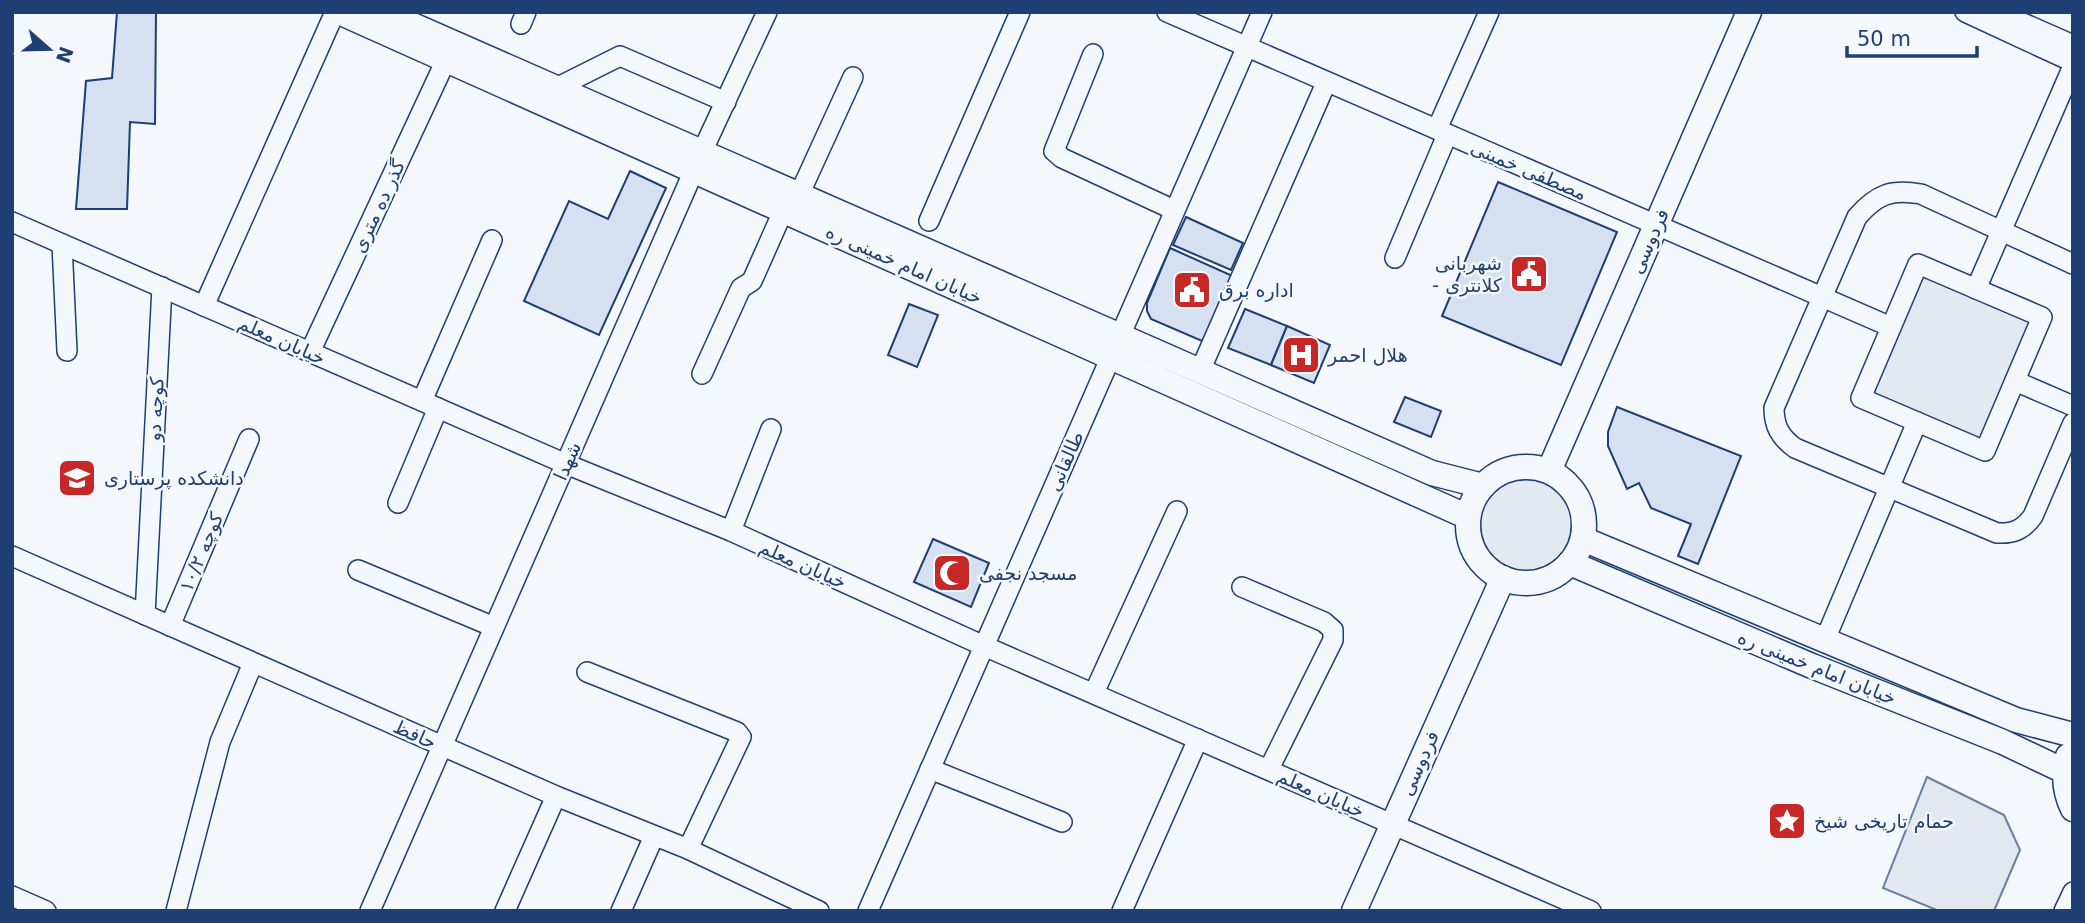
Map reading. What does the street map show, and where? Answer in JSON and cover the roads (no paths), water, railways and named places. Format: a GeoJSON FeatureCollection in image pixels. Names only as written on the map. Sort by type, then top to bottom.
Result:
{"type":"FeatureCollection","features":[{"type":"Feature","properties":{"kind":"main road","name":"خیابان امام خمینی ره"},"geometry":{"type":"LineString","coordinates":[[337,12],[446,60],[791,202],[1115,347],[1468,517]]}},
{"type":"Feature","properties":{"kind":"main road","name":"خیابان امام خمینی ره"},"geometry":{"type":"LineString","coordinates":[[383,12],[556,88],[698,162]]}},
{"type":"Feature","properties":{"kind":"main road","name":"فردوسی"},"geometry":{"type":"LineString","coordinates":[[1549,471],[1749,12]]}},
{"type":"Feature","properties":{"kind":"main road","name":"خیابان امام خمینی ره"},"geometry":{"type":"LineString","coordinates":[[1115,347],[1200,371],[1432,473],[1483,486]]}},
{"type":"Feature","properties":{"kind":"main road"},"geometry":{"type":"LineString","coordinates":[[1532,466],[1549,471],[1564,480],[1575,492],[1585,523],[1583,539],[1570,563],[1556,575],[1539,582],[1521,583],[1503,578],[1479,559],[1472,545],[1468,517],[1474,499],[1483,486],[1497,474],[1514,467],[1532,466]]}},
{"type":"Feature","properties":{"kind":"main road","name":"خیابان امام خمینی ره"},"geometry":{"type":"LineString","coordinates":[[1583,539],[2015,720],[2073,735]]}},
{"type":"Feature","properties":{"kind":"main road","name":"خیابان امام خمینی ره"},"geometry":{"type":"LineString","coordinates":[[1570,563],[1812,666],[2003,742],[2064,771]]}},
{"type":"Feature","properties":{"kind":"main road","name":"فردوسی"},"geometry":{"type":"LineString","coordinates":[[1354,911],[1503,578]]}},
{"type":"Feature","properties":{"kind":"main road"},"geometry":{"type":"LineString","coordinates":[[2073,746],[2068,753],[2064,771],[2065,790],[2073,809]]}},
{"type":"Feature","properties":{"kind":"street"},"geometry":{"type":"LineString","coordinates":[[204,306],[337,12]]}},
{"type":"Feature","properties":{"kind":"street","name":"شهدا"},"geometry":{"type":"LineString","coordinates":[[370,911],[698,162],[767,12]]}},
{"type":"Feature","properties":{"kind":"street"},"geometry":{"type":"LineString","coordinates":[[929,221],[1020,12]]}},
{"type":"Feature","properties":{"kind":"street","name":"مصطفی خمینی"},"geometry":{"type":"LineString","coordinates":[[1167,12],[1891,327]]}},
{"type":"Feature","properties":{"kind":"street","name":"طالقانی"},"geometry":{"type":"LineString","coordinates":[[869,911],[1262,12]]}},
{"type":"Feature","properties":{"kind":"street"},"geometry":{"type":"LineString","coordinates":[[1395,258],[1489,12]]}},
{"type":"Feature","properties":{"kind":"street"},"geometry":{"type":"LineString","coordinates":[[1965,12],[2073,64],[1976,289]]}},
{"type":"Feature","properties":{"kind":"street"},"geometry":{"type":"LineString","coordinates":[[1998,12],[2073,45]]}},
{"type":"Feature","properties":{"kind":"street"},"geometry":{"type":"LineString","coordinates":[[1093,54],[1054,151],[1062,158],[1174,210]]}},
{"type":"Feature","properties":{"kind":"street"},"geometry":{"type":"LineString","coordinates":[[556,88],[620,56],[726,102]]}},
{"type":"Feature","properties":{"kind":"street","name":"گذر ده متری"},"geometry":{"type":"LineString","coordinates":[[310,352],[446,60]]}},
{"type":"Feature","properties":{"kind":"street"},"geometry":{"type":"LineString","coordinates":[[702,374],[741,288],[752,281],[853,77]]}},
{"type":"Feature","properties":{"kind":"street"},"geometry":{"type":"LineString","coordinates":[[1200,371],[1326,83]]}},
{"type":"Feature","properties":{"kind":"street"},"geometry":{"type":"LineString","coordinates":[[2073,264],[1921,194],[1903,191],[1885,194],[1869,203],[1857,217],[1774,408],[1778,431],[1785,441],[1795,448],[1997,533],[2018,531],[2033,516],[2073,423]]}},
{"type":"Feature","properties":{"kind":"street","name":"خیابان معلم"},"geometry":{"type":"LineString","coordinates":[[12,222],[566,464],[731,531],[984,646],[1591,911]]}},
{"type":"Feature","properties":{"kind":"street"},"geometry":{"type":"LineString","coordinates":[[398,503],[430,404],[492,240]]}},
{"type":"Feature","properties":{"kind":"street"},"geometry":{"type":"LineString","coordinates":[[62,244],[67,351]]}},
{"type":"Feature","properties":{"kind":"street"},"geometry":{"type":"LineString","coordinates":[[1918,264],[1976,289],[2042,317],[1984,451],[1861,398],[1918,264]]}},
{"type":"Feature","properties":{"kind":"street","name":"کوچه دو"},"geometry":{"type":"LineString","coordinates":[[145,615],[162,287]]}},
{"type":"Feature","properties":{"kind":"street"},"geometry":{"type":"LineString","coordinates":[[2015,381],[2073,406]]}},
{"type":"Feature","properties":{"kind":"street"},"geometry":{"type":"LineString","coordinates":[[1824,642],[1917,422]]}},
{"type":"Feature","properties":{"kind":"street"},"geometry":{"type":"LineString","coordinates":[[731,531],[771,429]]}},
{"type":"Feature","properties":{"kind":"street","name":"کوچه ۱۰/۲"},"geometry":{"type":"LineString","coordinates":[[170,626],[249,439]]}},
{"type":"Feature","properties":{"kind":"street"},"geometry":{"type":"LineString","coordinates":[[1094,693],[1177,511]]}},
{"type":"Feature","properties":{"kind":"street","name":"حافظ"},"geometry":{"type":"LineString","coordinates":[[12,556],[555,796],[688,849],[819,911]]}},
{"type":"Feature","properties":{"kind":"street"},"geometry":{"type":"LineString","coordinates":[[358,569],[494,627]]}},
{"type":"Feature","properties":{"kind":"street"},"geometry":{"type":"LineString","coordinates":[[1242,587],[1324,622],[1333,630],[1333,639],[1269,769]]}},
{"type":"Feature","properties":{"kind":"street"},"geometry":{"type":"LineString","coordinates":[[176,911],[220,742],[253,663]]}},
{"type":"Feature","properties":{"kind":"street"},"geometry":{"type":"LineString","coordinates":[[587,672],[737,732],[741,737],[688,849]]}},
{"type":"Feature","properties":{"kind":"street"},"geometry":{"type":"LineString","coordinates":[[1122,911],[1198,739]]}},
{"type":"Feature","properties":{"kind":"street"},"geometry":{"type":"LineString","coordinates":[[930,769],[1062,822]]}},
{"type":"Feature","properties":{"kind":"street"},"geometry":{"type":"LineString","coordinates":[[505,911],[555,796]]}},
{"type":"Feature","properties":{"kind":"street"},"geometry":{"type":"LineString","coordinates":[[621,911],[654,836]]}},
{"type":"Feature","properties":{"kind":"street"},"geometry":{"type":"LineString","coordinates":[[2064,911],[2073,892]]}},
{"type":"Feature","properties":{"kind":"street"},"geometry":{"type":"LineString","coordinates":[[12,896],[46,911]]}},
{"type":"Feature","properties":{"kind":"place","name":"شهربانی - کلانتری"},"geometry":{"type":"Point","coordinates":[1529,274]}},
{"type":"Feature","properties":{"kind":"place","name":"اداره برق"},"geometry":{"type":"Point","coordinates":[1192,290]}},
{"type":"Feature","properties":{"kind":"place","name":"هلال احمر"},"geometry":{"type":"Point","coordinates":[1301,355]}},
{"type":"Feature","properties":{"kind":"place","name":"دانشکده پرستاری"},"geometry":{"type":"Point","coordinates":[77,478]}},
{"type":"Feature","properties":{"kind":"place","name":"مسجد نجفی"},"geometry":{"type":"Point","coordinates":[952,573]}},
{"type":"Feature","properties":{"kind":"place","name":"حمام تاریخی شیخ"},"geometry":{"type":"Point","coordinates":[1787,821]}}]}
